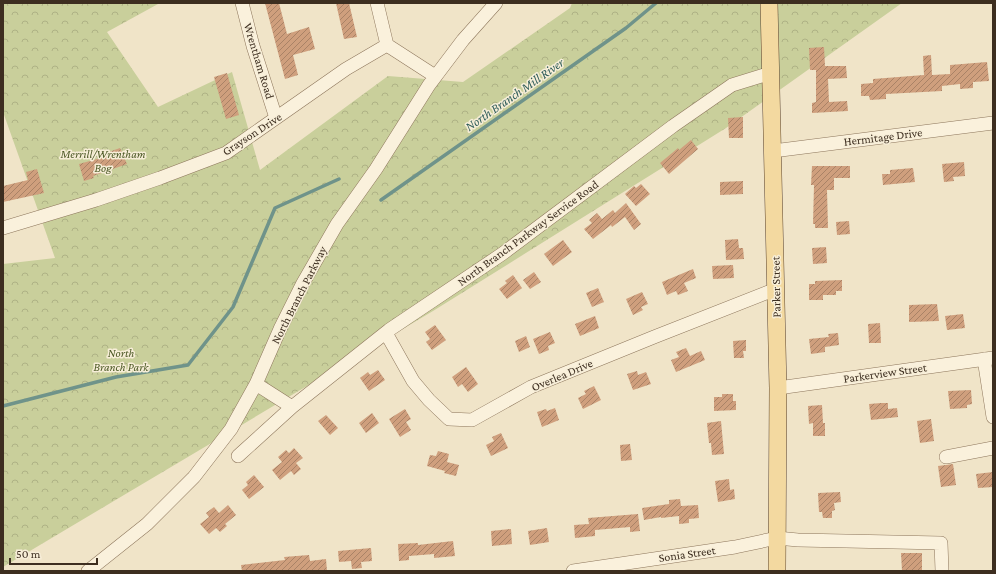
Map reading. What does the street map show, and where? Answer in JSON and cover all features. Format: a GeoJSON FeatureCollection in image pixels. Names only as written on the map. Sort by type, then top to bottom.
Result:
{"type":"FeatureCollection","features":[{"type":"Feature","properties":{"kind":"main road","name":"Parker Street"},"geometry":{"type":"LineString","coordinates":[[769,3],[778,388],[777,571]]}},
{"type":"Feature","properties":{"kind":"street","name":"Wrentham Road"},"geometry":{"type":"LineString","coordinates":[[242,3],[253,46],[276,118]]}},
{"type":"Feature","properties":{"kind":"street"},"geometry":{"type":"LineString","coordinates":[[377,3],[387,45],[436,76]]}},
{"type":"Feature","properties":{"kind":"street","name":"North Branch Parkway"},"geometry":{"type":"LineString","coordinates":[[88,571],[147,524],[194,477],[232,429],[256,384],[280,329],[303,283],[333,230],[376,169],[436,76],[464,40],[496,3]]}},
{"type":"Feature","properties":{"kind":"street","name":"Grayson Drive"},"geometry":{"type":"LineString","coordinates":[[3,228],[125,190],[226,153],[346,69],[387,45]]}},
{"type":"Feature","properties":{"kind":"street","name":"North Branch Parkway Service Road"},"geometry":{"type":"LineString","coordinates":[[238,456],[292,407],[386,333],[502,254],[674,126],[732,85],[771,73]]}},
{"type":"Feature","properties":{"kind":"street","name":"Hermitage Drive"},"geometry":{"type":"LineString","coordinates":[[773,151],[993,123]]}},
{"type":"Feature","properties":{"kind":"street","name":"Overlea Drive"},"geometry":{"type":"LineString","coordinates":[[386,333],[413,381],[429,400],[449,419],[472,420],[531,388],[654,337],[776,289]]}},
{"type":"Feature","properties":{"kind":"street"},"geometry":{"type":"LineString","coordinates":[[989,358],[993,417]]}},
{"type":"Feature","properties":{"kind":"street","name":"Parkerview Street"},"geometry":{"type":"LineString","coordinates":[[778,388],[989,358]]}},
{"type":"Feature","properties":{"kind":"street"},"geometry":{"type":"LineString","coordinates":[[256,384],[292,407]]}},
{"type":"Feature","properties":{"kind":"street"},"geometry":{"type":"LineString","coordinates":[[946,457],[993,448]]}},
{"type":"Feature","properties":{"kind":"street","name":"Sonia Street"},"geometry":{"type":"LineString","coordinates":[[573,571],[735,547],[777,538],[798,540],[941,543],[942,571]]}},
{"type":"Feature","properties":{"kind":"green space","name":"North Branch Park"},"geometry":{"type":"Polygon","coordinates":[[[3,3],[158,3],[107,32],[158,107],[232,72],[260,170],[388,76],[463,82],[570,8],[572,3],[902,3],[726,128],[433,311],[3,567],[3,264],[55,258],[3,112],[3,3]]]}},
{"type":"Feature","properties":{"kind":"building"},"geometry":{"type":"Polygon","coordinates":[[[265,3],[279,3],[287,34],[309,27],[315,49],[293,55],[298,75],[285,79],[265,3]]]}},
{"type":"Feature","properties":{"kind":"building"},"geometry":{"type":"Polygon","coordinates":[[[336,3],[349,3],[357,37],[344,39],[336,3]]]}},
{"type":"Feature","properties":{"kind":"building"},"geometry":{"type":"Polygon","coordinates":[[[824,47],[825,66],[846,66],[847,78],[828,79],[829,102],[847,101],[848,111],[812,113],[812,103],[816,102],[816,70],[810,70],[809,48],[824,47]]]}},
{"type":"Feature","properties":{"kind":"building"},"geometry":{"type":"Polygon","coordinates":[[[931,55],[932,75],[950,74],[950,65],[987,62],[989,81],[973,82],[973,88],[960,89],[960,84],[942,86],[942,91],[886,94],[886,99],[870,100],[869,96],[861,96],[861,84],[873,83],[873,79],[924,75],[923,56],[931,55]]]}},
{"type":"Feature","properties":{"kind":"building"},"geometry":{"type":"Polygon","coordinates":[[[227,73],[239,115],[226,119],[214,77],[227,73]]]}},
{"type":"Feature","properties":{"kind":"building"},"geometry":{"type":"Polygon","coordinates":[[[743,117],[743,138],[729,138],[728,118],[743,117]]]}},
{"type":"Feature","properties":{"kind":"building"},"geometry":{"type":"Polygon","coordinates":[[[691,140],[698,149],[669,174],[660,163],[678,148],[679,150],[691,140]]]}},
{"type":"Feature","properties":{"kind":"building"},"geometry":{"type":"Polygon","coordinates":[[[120,148],[127,164],[93,176],[94,178],[84,181],[79,164],[104,157],[103,154],[120,148]]]}},
{"type":"Feature","properties":{"kind":"building"},"geometry":{"type":"Polygon","coordinates":[[[964,162],[965,176],[953,177],[954,181],[944,182],[942,164],[964,162]]]}},
{"type":"Feature","properties":{"kind":"building"},"geometry":{"type":"Polygon","coordinates":[[[812,166],[850,166],[850,178],[834,178],[834,190],[827,190],[828,228],[815,228],[815,224],[813,224],[814,185],[811,185],[812,166]]]}},
{"type":"Feature","properties":{"kind":"building"},"geometry":{"type":"Polygon","coordinates":[[[913,168],[915,182],[883,185],[882,174],[890,174],[890,170],[913,168]]]}},
{"type":"Feature","properties":{"kind":"building"},"geometry":{"type":"Polygon","coordinates":[[[37,169],[44,193],[3,202],[3,186],[28,180],[26,172],[37,169]]]}},
{"type":"Feature","properties":{"kind":"building"},"geometry":{"type":"Polygon","coordinates":[[[743,181],[743,194],[720,195],[720,182],[743,181]]]}},
{"type":"Feature","properties":{"kind":"building"},"geometry":{"type":"Polygon","coordinates":[[[641,184],[650,194],[636,206],[625,194],[634,186],[636,188],[641,184]]]}},
{"type":"Feature","properties":{"kind":"building"},"geometry":{"type":"Polygon","coordinates":[[[626,203],[641,224],[634,230],[625,217],[612,227],[611,225],[593,239],[584,229],[592,223],[589,220],[597,213],[602,219],[613,210],[615,213],[626,203]]]}},
{"type":"Feature","properties":{"kind":"building"},"geometry":{"type":"Polygon","coordinates":[[[849,221],[850,234],[837,235],[836,222],[849,221]]]}},
{"type":"Feature","properties":{"kind":"building"},"geometry":{"type":"Polygon","coordinates":[[[738,239],[739,248],[743,248],[744,259],[726,260],[725,240],[738,239]]]}},
{"type":"Feature","properties":{"kind":"building"},"geometry":{"type":"Polygon","coordinates":[[[563,240],[572,252],[553,266],[544,254],[563,240]]]}},
{"type":"Feature","properties":{"kind":"building"},"geometry":{"type":"Polygon","coordinates":[[[826,247],[827,263],[813,264],[812,248],[826,247]]]}},
{"type":"Feature","properties":{"kind":"building"},"geometry":{"type":"Polygon","coordinates":[[[733,265],[734,278],[713,279],[712,266],[733,265]]]}},
{"type":"Feature","properties":{"kind":"building"},"geometry":{"type":"Polygon","coordinates":[[[693,269],[696,278],[684,283],[688,291],[678,295],[676,291],[667,295],[662,282],[693,269]]]}},
{"type":"Feature","properties":{"kind":"building"},"geometry":{"type":"Polygon","coordinates":[[[534,272],[541,282],[530,289],[523,280],[534,272]]]}},
{"type":"Feature","properties":{"kind":"building"},"geometry":{"type":"Polygon","coordinates":[[[513,275],[522,288],[507,299],[499,289],[507,283],[505,281],[513,275]]]}},
{"type":"Feature","properties":{"kind":"building"},"geometry":{"type":"Polygon","coordinates":[[[842,280],[842,291],[836,291],[836,295],[823,295],[823,300],[809,300],[809,284],[815,284],[815,281],[842,280]]]}},
{"type":"Feature","properties":{"kind":"building"},"geometry":{"type":"Polygon","coordinates":[[[598,288],[604,302],[592,307],[586,293],[598,288]]]}},
{"type":"Feature","properties":{"kind":"building"},"geometry":{"type":"Polygon","coordinates":[[[642,292],[648,304],[641,307],[643,310],[633,315],[626,299],[642,292]]]}},
{"type":"Feature","properties":{"kind":"building"},"geometry":{"type":"Polygon","coordinates":[[[937,304],[939,321],[909,322],[909,305],[937,304]]]}},
{"type":"Feature","properties":{"kind":"building"},"geometry":{"type":"Polygon","coordinates":[[[963,314],[965,328],[947,330],[945,316],[963,314]]]}},
{"type":"Feature","properties":{"kind":"building"},"geometry":{"type":"Polygon","coordinates":[[[595,316],[599,328],[580,336],[575,324],[595,316]]]}},
{"type":"Feature","properties":{"kind":"building"},"geometry":{"type":"Polygon","coordinates":[[[880,323],[881,343],[869,343],[868,324],[880,323]]]}},
{"type":"Feature","properties":{"kind":"building"},"geometry":{"type":"Polygon","coordinates":[[[435,325],[446,340],[432,350],[426,342],[430,339],[425,332],[435,325]]]}},
{"type":"Feature","properties":{"kind":"building"},"geometry":{"type":"Polygon","coordinates":[[[550,332],[555,343],[548,346],[549,350],[539,354],[533,339],[550,332]]]}},
{"type":"Feature","properties":{"kind":"building"},"geometry":{"type":"Polygon","coordinates":[[[838,333],[839,345],[825,347],[825,352],[811,354],[809,339],[829,337],[828,334],[838,333]]]}},
{"type":"Feature","properties":{"kind":"building"},"geometry":{"type":"Polygon","coordinates":[[[526,336],[530,347],[519,352],[515,341],[526,336]]]}},
{"type":"Feature","properties":{"kind":"building"},"geometry":{"type":"Polygon","coordinates":[[[746,340],[746,351],[743,351],[744,358],[734,358],[733,341],[746,340]]]}},
{"type":"Feature","properties":{"kind":"building"},"geometry":{"type":"Polygon","coordinates":[[[686,348],[690,356],[701,351],[705,360],[676,372],[671,360],[679,357],[676,352],[686,348]]]}},
{"type":"Feature","properties":{"kind":"building"},"geometry":{"type":"Polygon","coordinates":[[[466,367],[478,384],[468,392],[462,384],[458,387],[452,377],[466,367]]]}},
{"type":"Feature","properties":{"kind":"building"},"geometry":{"type":"Polygon","coordinates":[[[378,370],[385,380],[369,391],[360,378],[368,372],[370,375],[378,370]]]}},
{"type":"Feature","properties":{"kind":"building"},"geometry":{"type":"Polygon","coordinates":[[[637,371],[638,375],[646,372],[651,384],[633,390],[627,374],[637,371]]]}},
{"type":"Feature","properties":{"kind":"building"},"geometry":{"type":"Polygon","coordinates":[[[594,386],[601,400],[583,409],[578,398],[586,394],[584,391],[594,386]]]}},
{"type":"Feature","properties":{"kind":"building"},"geometry":{"type":"Polygon","coordinates":[[[971,390],[972,404],[967,405],[967,408],[950,409],[948,391],[971,390]]]}},
{"type":"Feature","properties":{"kind":"building"},"geometry":{"type":"Polygon","coordinates":[[[722,394],[733,394],[733,401],[736,401],[736,410],[714,411],[714,397],[722,397],[722,394]]]}},
{"type":"Feature","properties":{"kind":"building"},"geometry":{"type":"Polygon","coordinates":[[[888,403],[888,409],[897,408],[898,417],[871,420],[869,404],[888,403]]]}},
{"type":"Feature","properties":{"kind":"building"},"geometry":{"type":"Polygon","coordinates":[[[822,405],[823,423],[825,423],[825,436],[813,436],[813,423],[809,424],[808,406],[822,405]]]}},
{"type":"Feature","properties":{"kind":"building"},"geometry":{"type":"Polygon","coordinates":[[[555,408],[559,420],[542,427],[537,412],[555,408]]]}},
{"type":"Feature","properties":{"kind":"building"},"geometry":{"type":"Polygon","coordinates":[[[405,409],[411,419],[406,422],[411,430],[400,437],[389,419],[405,409]]]}},
{"type":"Feature","properties":{"kind":"building"},"geometry":{"type":"Polygon","coordinates":[[[372,413],[379,423],[366,433],[359,423],[372,413]]]}},
{"type":"Feature","properties":{"kind":"building"},"geometry":{"type":"Polygon","coordinates":[[[326,415],[338,428],[330,435],[318,421],[326,415]]]}},
{"type":"Feature","properties":{"kind":"building"},"geometry":{"type":"Polygon","coordinates":[[[931,419],[934,441],[920,443],[917,421],[931,419]]]}},
{"type":"Feature","properties":{"kind":"building"},"geometry":{"type":"Polygon","coordinates":[[[721,421],[724,454],[712,455],[707,423],[721,421]]]}},
{"type":"Feature","properties":{"kind":"building"},"geometry":{"type":"Polygon","coordinates":[[[501,433],[508,448],[491,456],[486,445],[494,441],[492,437],[501,433]]]}},
{"type":"Feature","properties":{"kind":"building"},"geometry":{"type":"Polygon","coordinates":[[[630,444],[632,460],[621,461],[620,445],[630,444]]]}},
{"type":"Feature","properties":{"kind":"building"},"geometry":{"type":"Polygon","coordinates":[[[294,448],[303,458],[296,463],[301,469],[294,475],[291,471],[280,480],[272,470],[282,462],[278,457],[286,450],[289,453],[294,448]]]}},
{"type":"Feature","properties":{"kind":"building"},"geometry":{"type":"Polygon","coordinates":[[[438,451],[449,454],[447,462],[459,465],[456,476],[427,466],[430,455],[436,456],[438,451]]]}},
{"type":"Feature","properties":{"kind":"building"},"geometry":{"type":"Polygon","coordinates":[[[953,464],[956,485],[941,487],[938,466],[953,464]]]}},
{"type":"Feature","properties":{"kind":"building"},"geometry":{"type":"Polygon","coordinates":[[[993,472],[993,487],[978,488],[976,474],[993,472]]]}},
{"type":"Feature","properties":{"kind":"building"},"geometry":{"type":"Polygon","coordinates":[[[254,475],[264,487],[249,499],[242,490],[248,485],[246,482],[254,475]]]}},
{"type":"Feature","properties":{"kind":"building"},"geometry":{"type":"Polygon","coordinates":[[[729,479],[730,490],[734,489],[735,499],[718,502],[715,481],[729,479]]]}},
{"type":"Feature","properties":{"kind":"building"},"geometry":{"type":"Polygon","coordinates":[[[840,492],[841,502],[834,503],[835,510],[832,511],[832,518],[823,518],[822,512],[819,512],[818,493],[840,492]]]}},
{"type":"Feature","properties":{"kind":"building"},"geometry":{"type":"Polygon","coordinates":[[[680,499],[681,506],[698,505],[699,518],[689,519],[689,523],[679,524],[679,516],[644,520],[642,508],[669,504],[669,500],[680,499]]]}},
{"type":"Feature","properties":{"kind":"building"},"geometry":{"type":"Polygon","coordinates":[[[228,505],[236,515],[225,524],[227,526],[220,532],[216,528],[209,534],[200,524],[209,517],[206,513],[214,507],[219,513],[228,505]]]}},
{"type":"Feature","properties":{"kind":"building"},"geometry":{"type":"Polygon","coordinates":[[[638,514],[640,531],[630,532],[630,527],[595,530],[595,536],[575,538],[574,525],[589,524],[588,518],[638,514]]]}},
{"type":"Feature","properties":{"kind":"building"},"geometry":{"type":"Polygon","coordinates":[[[547,528],[549,542],[530,545],[528,531],[547,528]]]}},
{"type":"Feature","properties":{"kind":"building"},"geometry":{"type":"Polygon","coordinates":[[[511,529],[512,544],[492,546],[491,531],[511,529]]]}},
{"type":"Feature","properties":{"kind":"building"},"geometry":{"type":"Polygon","coordinates":[[[453,541],[455,556],[434,558],[434,554],[409,556],[409,560],[399,561],[398,544],[418,543],[418,545],[453,541]]]}},
{"type":"Feature","properties":{"kind":"building"},"geometry":{"type":"Polygon","coordinates":[[[371,548],[372,561],[361,562],[362,568],[352,569],[351,561],[339,562],[338,551],[371,548]]]}},
{"type":"Feature","properties":{"kind":"building"},"geometry":{"type":"Polygon","coordinates":[[[901,553],[922,553],[922,571],[902,571],[901,553]]]}},
{"type":"Feature","properties":{"kind":"building"},"geometry":{"type":"Polygon","coordinates":[[[309,555],[310,561],[326,559],[327,571],[242,571],[241,565],[285,560],[284,557],[309,555]]]}},
{"type":"Feature","properties":{"kind":"waterway","name":"North Branch Mill River"},"geometry":{"type":"LineString","coordinates":[[381,200],[626,28],[656,3]]}},
{"type":"Feature","properties":{"kind":"waterway","name":"North Branch Mill River"},"geometry":{"type":"LineString","coordinates":[[3,406],[116,377],[188,365],[233,307],[275,208],[339,179]]}},
{"type":"Feature","properties":{"kind":"park label","name":"Merrill/Wrentham Bog"},"geometry":{"type":"Point","coordinates":[103,161]}}]}
